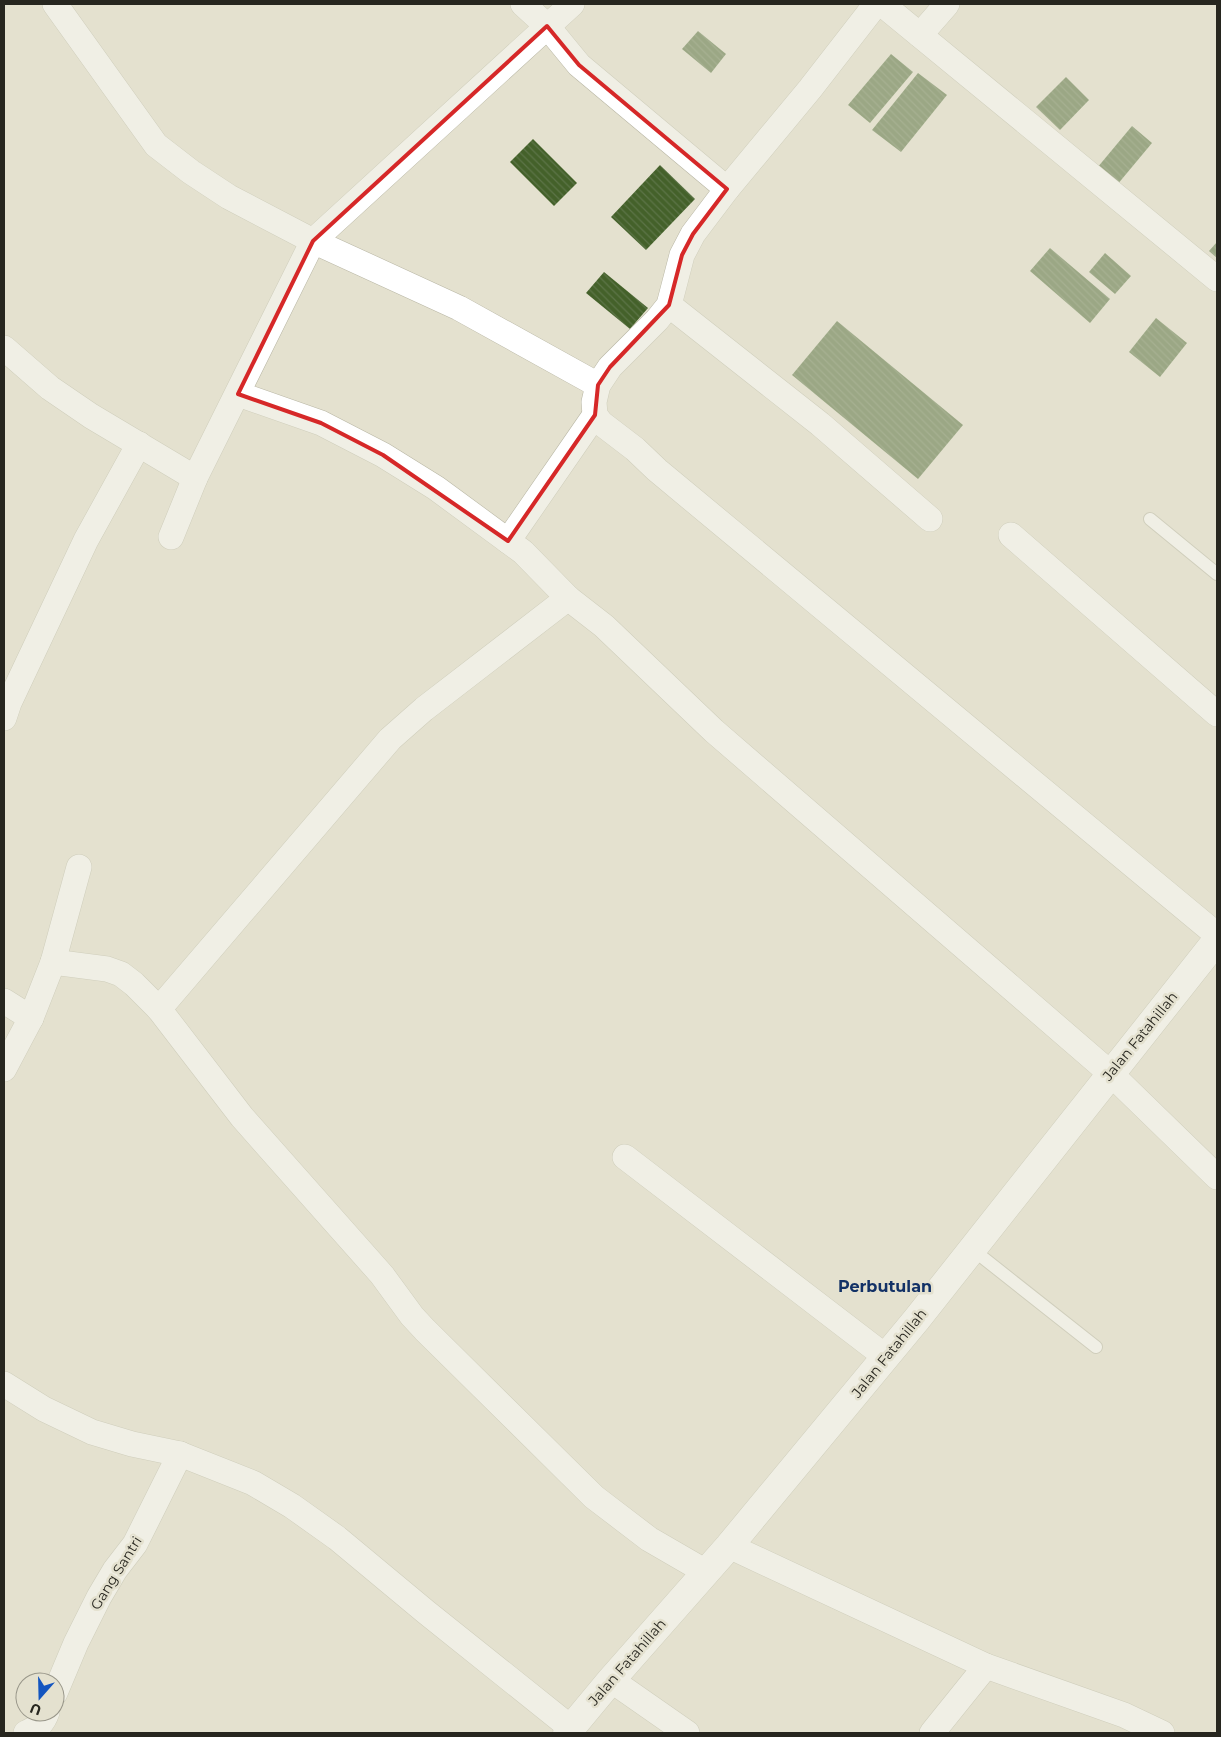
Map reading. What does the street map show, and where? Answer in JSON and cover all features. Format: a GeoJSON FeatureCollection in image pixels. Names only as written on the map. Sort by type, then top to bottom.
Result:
{"type":"FeatureCollection","features":[{"type":"Feature","properties":{"kind":"street"},"geometry":{"type":"LineString","coordinates":[[55,4],[156,145],[191,172],[229,197],[313,242],[459,308],[598,385]]}},
{"type":"Feature","properties":{"kind":"street"},"geometry":{"type":"LineString","coordinates":[[523,4],[547,26],[586,71],[728,189]]}},
{"type":"Feature","properties":{"kind":"street"},"geometry":{"type":"LineString","coordinates":[[171,537],[195,478],[313,242],[572,4]]}},
{"type":"Feature","properties":{"kind":"street"},"geometry":{"type":"LineString","coordinates":[[876,4],[693,234],[682,255],[669,305],[657,320],[610,367],[598,385],[594,402],[595,415],[657,470],[1217,935]]}},
{"type":"Feature","properties":{"kind":"street"},"geometry":{"type":"LineString","coordinates":[[882,4],[1217,279]]}},
{"type":"Feature","properties":{"kind":"street"},"geometry":{"type":"LineString","coordinates":[[920,35],[947,4]]}},
{"type":"Feature","properties":{"kind":"street"},"geometry":{"type":"LineString","coordinates":[[669,305],[820,424],[930,519]]}},
{"type":"Feature","properties":{"kind":"street"},"geometry":{"type":"LineString","coordinates":[[4,348],[50,388],[195,478]]}},
{"type":"Feature","properties":{"kind":"street"},"geometry":{"type":"LineString","coordinates":[[238,394],[320,423],[383,455],[436,488],[524,552],[568,598],[604,626],[714,731],[1110,1073],[1217,1177]]}},
{"type":"Feature","properties":{"kind":"street"},"geometry":{"type":"LineString","coordinates":[[508,541],[595,415]]}},
{"type":"Feature","properties":{"kind":"street"},"geometry":{"type":"LineString","coordinates":[[4,718],[9,703],[86,540],[139,444]]}},
{"type":"Feature","properties":{"kind":"street"},"geometry":{"type":"LineString","coordinates":[[1011,535],[1217,714]]}},
{"type":"Feature","properties":{"kind":"street"},"geometry":{"type":"LineString","coordinates":[[159,1009],[390,739],[424,709],[568,598]]}},
{"type":"Feature","properties":{"kind":"street"},"geometry":{"type":"LineString","coordinates":[[4,1069],[31,1018],[53,962],[79,867]]}},
{"type":"Feature","properties":{"kind":"street","name":"Jalan Fatahillah"},"geometry":{"type":"LineString","coordinates":[[569,1731],[610,1680],[730,1546],[886,1357],[1217,940]]}},
{"type":"Feature","properties":{"kind":"street"},"geometry":{"type":"LineString","coordinates":[[53,962],[107,969],[121,974],[134,984],[159,1009],[242,1117],[382,1275],[412,1316],[425,1330],[594,1497],[649,1539],[706,1572]]}},
{"type":"Feature","properties":{"kind":"street"},"geometry":{"type":"LineString","coordinates":[[4,1001],[31,1018]]}},
{"type":"Feature","properties":{"kind":"street"},"geometry":{"type":"LineString","coordinates":[[625,1157],[886,1357]]}},
{"type":"Feature","properties":{"kind":"street"},"geometry":{"type":"LineString","coordinates":[[4,1384],[44,1409],[92,1432],[132,1444],[180,1454],[253,1483],[292,1506],[337,1538],[569,1731]]}},
{"type":"Feature","properties":{"kind":"street","name":"Gang Santri"},"geometry":{"type":"LineString","coordinates":[[64,1672],[95,1605],[116,1570],[135,1544],[180,1454]]}},
{"type":"Feature","properties":{"kind":"street"},"geometry":{"type":"LineString","coordinates":[[730,1546],[986,1666],[1124,1715],[1162,1733]]}},
{"type":"Feature","properties":{"kind":"street"},"geometry":{"type":"LineString","coordinates":[[932,1733],[986,1666]]}},
{"type":"Feature","properties":{"kind":"street"},"geometry":{"type":"LineString","coordinates":[[610,1680],[687,1733]]}},
{"type":"Feature","properties":{"kind":"lane"},"geometry":{"type":"LineString","coordinates":[[1150,519],[1217,574]]}},
{"type":"Feature","properties":{"kind":"lane"},"geometry":{"type":"LineString","coordinates":[[972,1249],[1096,1347]]}},
{"type":"Feature","properties":{"kind":"highlighted area"},"geometry":{"type":"Polygon","coordinates":[[[547,26],[579,65],[727,189],[693,234],[682,255],[669,305],[610,367],[598,385],[595,415],[508,541],[383,455],[321,423],[238,394],[313,241],[547,26]]]}},
{"type":"Feature","properties":{"kind":"building"},"geometry":{"type":"Polygon","coordinates":[[[698,31],[726,54],[711,73],[682,49],[698,31]]]}},
{"type":"Feature","properties":{"kind":"building"},"geometry":{"type":"Polygon","coordinates":[[[891,54],[913,72],[870,123],[848,105],[891,54]]]}},
{"type":"Feature","properties":{"kind":"building"},"geometry":{"type":"Polygon","coordinates":[[[918,73],[947,95],[901,152],[872,130],[918,73]]]}},
{"type":"Feature","properties":{"kind":"building"},"geometry":{"type":"Polygon","coordinates":[[[1066,77],[1089,100],[1060,130],[1036,107],[1066,77]]]}},
{"type":"Feature","properties":{"kind":"building"},"geometry":{"type":"Polygon","coordinates":[[[1132,126],[1152,143],[1117,185],[1097,168],[1132,126]]]}},
{"type":"Feature","properties":{"kind":"building"},"geometry":{"type":"Polygon","coordinates":[[[533,139],[577,183],[554,206],[510,162],[533,139]]]}},
{"type":"Feature","properties":{"kind":"building"},"geometry":{"type":"Polygon","coordinates":[[[660,165],[695,199],[646,250],[611,217],[660,165]]]}},
{"type":"Feature","properties":{"kind":"building"},"geometry":{"type":"Polygon","coordinates":[[[1217,242],[1217,258],[1209,251],[1217,242]]]}},
{"type":"Feature","properties":{"kind":"building"},"geometry":{"type":"Polygon","coordinates":[[[1050,248],[1110,299],[1090,323],[1030,271],[1050,248]]]}},
{"type":"Feature","properties":{"kind":"building"},"geometry":{"type":"Polygon","coordinates":[[[1105,253],[1131,276],[1115,294],[1089,272],[1105,253]]]}},
{"type":"Feature","properties":{"kind":"building"},"geometry":{"type":"Polygon","coordinates":[[[604,272],[648,308],[630,329],[586,293],[604,272]]]}},
{"type":"Feature","properties":{"kind":"building"},"geometry":{"type":"Polygon","coordinates":[[[1156,318],[1187,343],[1160,377],[1129,352],[1156,318]]]}},
{"type":"Feature","properties":{"kind":"building"},"geometry":{"type":"Polygon","coordinates":[[[837,321],[963,425],[918,479],[792,375],[837,321]]]}},
{"type":"Feature","properties":{"kind":"district","name":"Perbutulan"},"geometry":{"type":"Point","coordinates":[885,1286]}}]}
